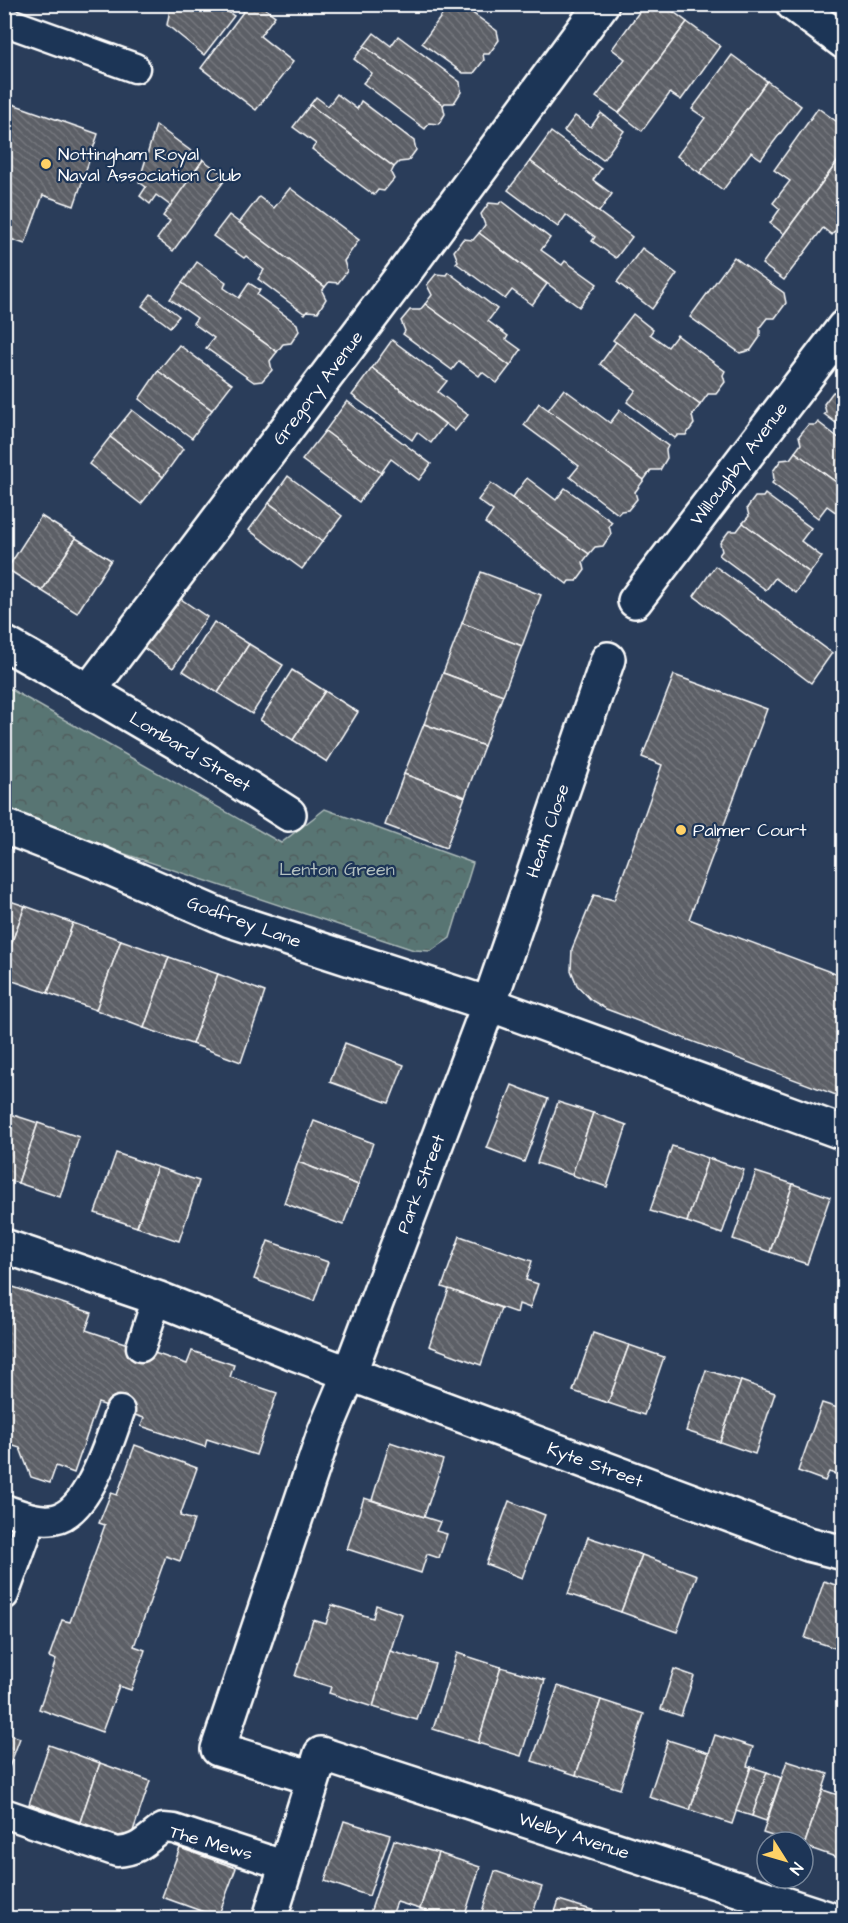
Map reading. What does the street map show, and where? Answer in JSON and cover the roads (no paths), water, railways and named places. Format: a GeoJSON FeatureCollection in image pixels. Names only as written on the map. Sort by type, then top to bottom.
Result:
{"type":"FeatureCollection","features":[{"type":"Feature","properties":{"kind":"street","name":"Gregory Avenue"},"geometry":{"type":"LineString","coordinates":[[89,692],[407,269],[602,4]]}},
{"type":"Feature","properties":{"kind":"street"},"geometry":{"type":"LineString","coordinates":[[793,4],[843,42]]}},
{"type":"Feature","properties":{"kind":"street","name":"Willoughby Avenue"},"geometry":{"type":"LineString","coordinates":[[635,601],[843,327]]}},
{"type":"Feature","properties":{"kind":"street"},"geometry":{"type":"LineString","coordinates":[[4,643],[89,692]]}},
{"type":"Feature","properties":{"kind":"street","name":"Heath Close"},"geometry":{"type":"LineString","coordinates":[[489,1004],[608,658]]}},
{"type":"Feature","properties":{"kind":"street","name":"Lombard Street"},"geometry":{"type":"LineString","coordinates":[[89,692],[183,746],[289,814]]}},
{"type":"Feature","properties":{"kind":"street","name":"Godfrey Lane"},"geometry":{"type":"LineString","coordinates":[[4,826],[94,861],[230,920],[489,1004]]}},
{"type":"Feature","properties":{"kind":"street"},"geometry":{"type":"LineString","coordinates":[[489,1004],[843,1133]]}},
{"type":"Feature","properties":{"kind":"street","name":"Park Street"},"geometry":{"type":"LineString","coordinates":[[317,1766],[218,1749],[325,1431],[349,1374],[489,1004]]}},
{"type":"Feature","properties":{"kind":"street"},"geometry":{"type":"LineString","coordinates":[[4,1246],[157,1298],[349,1374]]}},
{"type":"Feature","properties":{"kind":"street","name":"Kyte Street"},"geometry":{"type":"LineString","coordinates":[[349,1374],[807,1544],[843,1553]]}},
{"type":"Feature","properties":{"kind":"street"},"geometry":{"type":"LineString","coordinates":[[270,1918],[317,1766]]}},
{"type":"Feature","properties":{"kind":"street","name":"Welby Avenue"},"geometry":{"type":"LineString","coordinates":[[317,1766],[828,1918]]}},
{"type":"Feature","properties":{"kind":"lane"},"geometry":{"type":"LineString","coordinates":[[4,21],[135,68]]}},
{"type":"Feature","properties":{"kind":"lane"},"geometry":{"type":"LineString","coordinates":[[141,1347],[157,1298]]}},
{"type":"Feature","properties":{"kind":"lane"},"geometry":{"type":"LineString","coordinates":[[4,1509],[32,1518],[55,1520],[68,1512],[84,1496],[101,1465],[120,1411]]}},
{"type":"Feature","properties":{"kind":"lane"},"geometry":{"type":"LineString","coordinates":[[4,1595],[32,1518]]}},
{"type":"Feature","properties":{"kind":"lane","name":"The Mews"},"geometry":{"type":"LineString","coordinates":[[4,1814],[117,1852],[139,1847],[163,1828],[174,1829],[286,1866]]}},
{"type":"Feature","properties":{"kind":"place","name":"Nottingham Royal Naval Association Club"},"geometry":{"type":"Point","coordinates":[46,164]}},
{"type":"Feature","properties":{"kind":"place","name":"Palmer Court"},"geometry":{"type":"Point","coordinates":[681,830]}},
{"type":"Feature","properties":{"kind":"park label","name":"Lenton Green"},"geometry":{"type":"Point","coordinates":[337,869]}}]}
